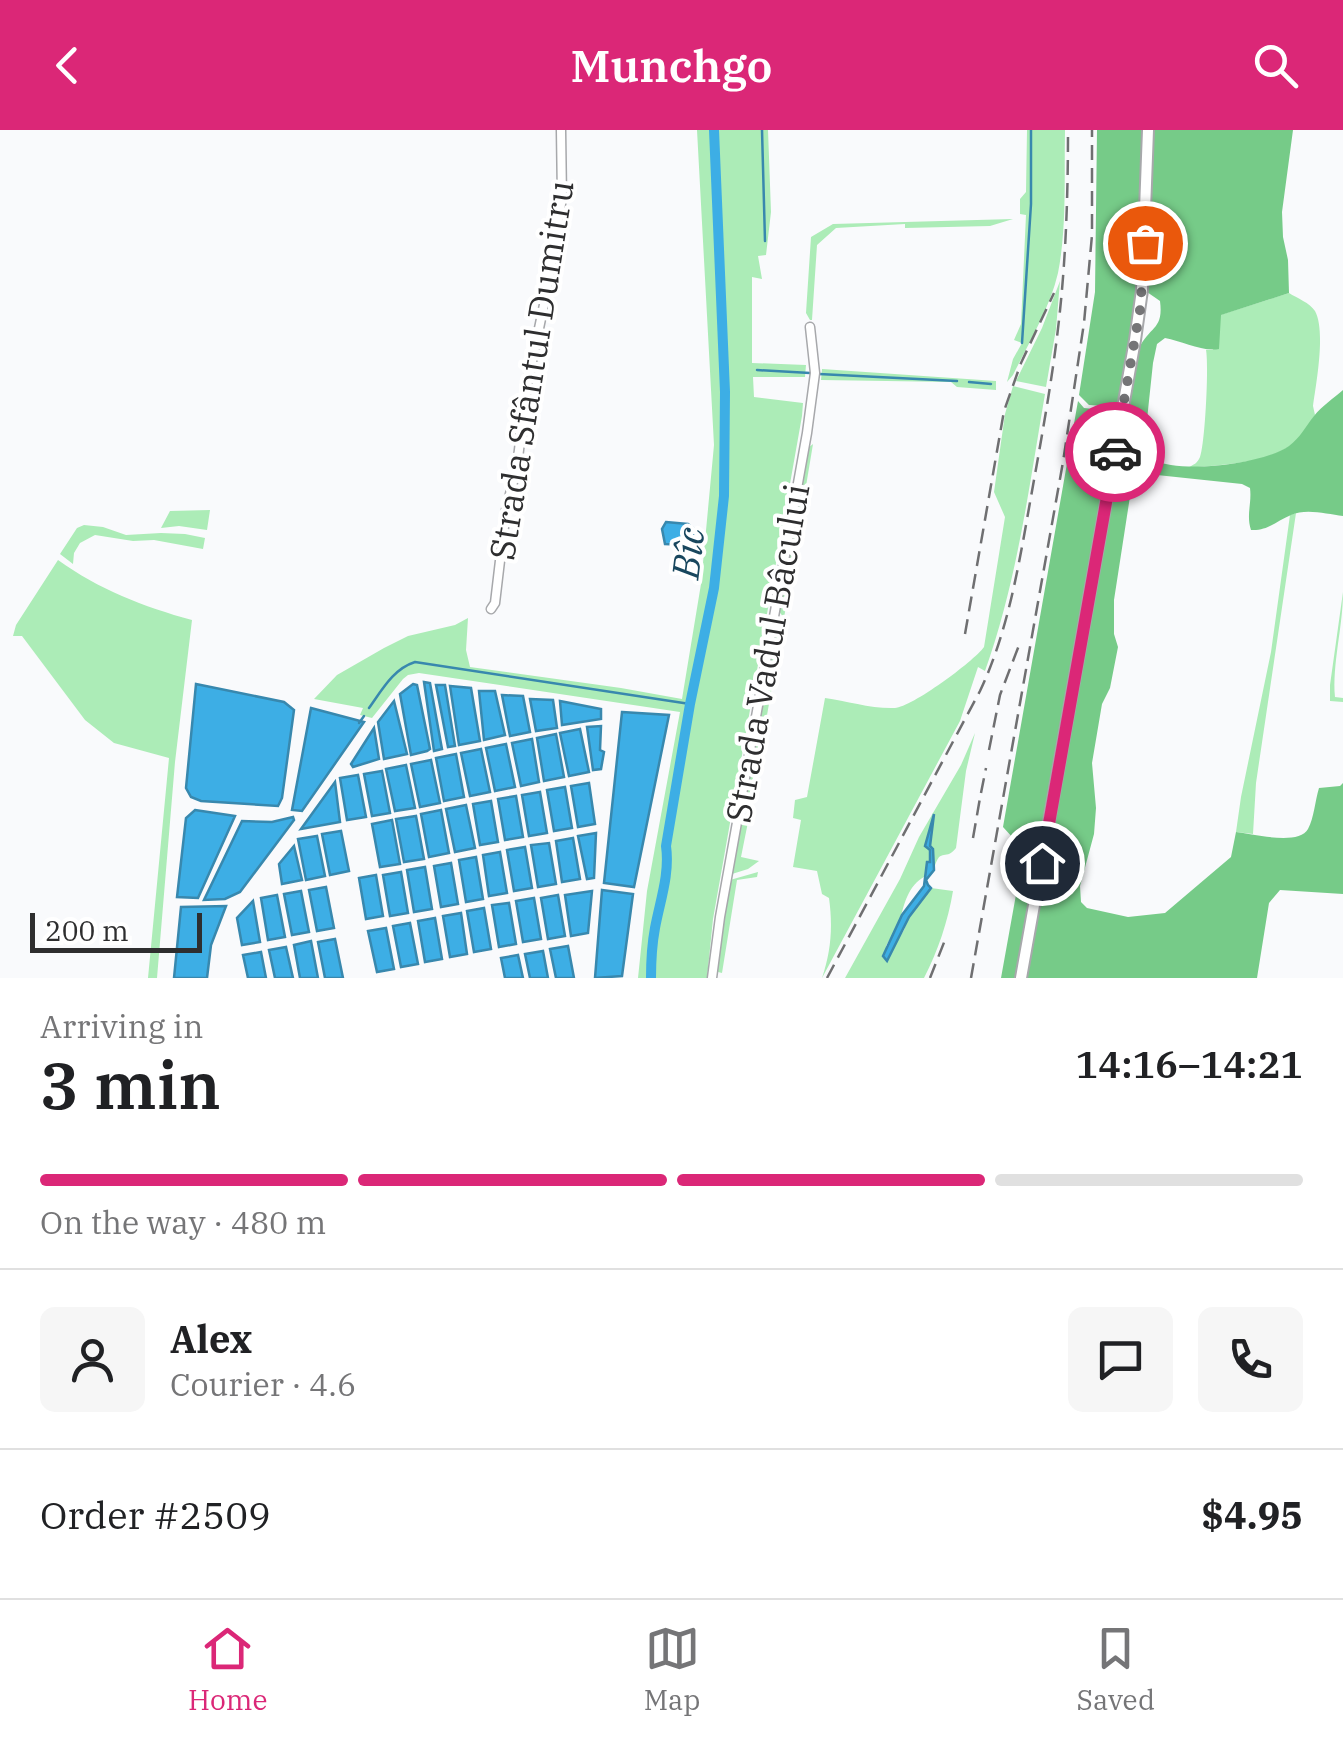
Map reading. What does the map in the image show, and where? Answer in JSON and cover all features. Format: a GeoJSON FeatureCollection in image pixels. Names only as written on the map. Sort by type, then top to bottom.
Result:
{"type":"FeatureCollection","features":[{"type":"Feature","properties":{"kind":"main road"},"geometry":{"type":"LineString","coordinates":[[1021,978],[1135,340],[1142,290],[1148,130]]}},
{"type":"Feature","properties":{"kind":"street","name":"Strada Sfântul Dumitru"},"geometry":{"type":"LineString","coordinates":[[491,609],[562,198],[561,130]]}},
{"type":"Feature","properties":{"kind":"street","name":"Strada Vadul Bâcului"},"geometry":{"type":"LineString","coordinates":[[712,978],[807,433],[815,372],[810,327]]}},
{"type":"Feature","properties":{"kind":"green space"},"geometry":{"type":"Polygon","coordinates":[[[697,130],[768,130],[771,212],[766,255],[758,256],[762,279],[752,277],[752,363],[806,365],[805,377],[753,377],[754,397],[803,403],[713,919],[707,978],[638,978],[647,891],[680,712],[419,673],[403,679],[372,718],[360,715],[363,708],[314,699],[337,675],[384,648],[408,636],[468,618],[466,650],[470,667],[682,699],[701,584],[714,445],[697,130]]]}},
{"type":"Feature","properties":{"kind":"green space"},"geometry":{"type":"Polygon","coordinates":[[[1027,130],[1065,130],[1063,238],[1050,299],[1007,382],[1022,343],[1014,340],[1021,324],[1026,215],[1020,214],[1020,199],[1026,192],[1027,130]]]}},
{"type":"Feature","properties":{"kind":"green space"},"geometry":{"type":"Polygon","coordinates":[[[1097,130],[1143,130],[1137,292],[1118,407],[1089,405],[1079,395],[1095,292],[1097,130]]]}},
{"type":"Feature","properties":{"kind":"green space"},"geometry":{"type":"Polygon","coordinates":[[[1151,130],[1293,130],[1282,212],[1289,293],[1221,315],[1219,349],[1199,348],[1165,338],[1157,344],[1144,448],[1153,460],[1183,466],[1261,458],[1293,443],[1317,412],[1343,390],[1343,516],[1303,512],[1251,530],[1250,488],[1242,484],[1157,475],[1141,480],[1131,490],[1114,600],[1118,647],[1110,688],[1102,704],[1092,763],[1094,834],[1080,886],[1081,902],[1087,908],[1128,917],[1165,913],[1231,857],[1236,832],[1275,838],[1303,834],[1310,825],[1319,788],[1343,783],[1343,894],[1280,890],[1269,903],[1257,978],[1026,978],[1137,353],[1160,318],[1160,301],[1147,292],[1151,130]]]}},
{"type":"Feature","properties":{"kind":"green space"},"geometry":{"type":"Polygon","coordinates":[[[1013,219],[990,226],[905,228],[905,224],[836,228],[817,245],[812,320],[806,313],[811,237],[833,224],[1013,219]]]}},
{"type":"Feature","properties":{"kind":"green space"},"geometry":{"type":"Polygon","coordinates":[[[1060,281],[1046,387],[1016,381],[1042,328],[1060,281]]]}},
{"type":"Feature","properties":{"kind":"green space"},"geometry":{"type":"Polygon","coordinates":[[[1289,293],[1310,306],[1318,320],[1315,415],[1298,439],[1279,452],[1241,463],[1188,468],[1198,461],[1202,449],[1206,350],[1213,350],[1220,315],[1289,293]]]}},
{"type":"Feature","properties":{"kind":"green space"},"geometry":{"type":"Polygon","coordinates":[[[822,369],[996,381],[996,390],[957,387],[951,382],[821,380],[822,369]]]}},
{"type":"Feature","properties":{"kind":"green space"},"geometry":{"type":"Polygon","coordinates":[[[1013,386],[1045,394],[1021,534],[996,637],[985,671],[978,667],[960,721],[822,978],[830,939],[829,898],[822,894],[817,871],[793,867],[801,820],[793,818],[795,800],[807,797],[825,698],[877,707],[903,706],[942,683],[984,647],[1005,517],[994,492],[1013,386]]]}},
{"type":"Feature","properties":{"kind":"green space"},"geometry":{"type":"Polygon","coordinates":[[[1078,401],[1084,408],[1114,411],[1116,415],[1015,978],[1001,978],[1024,850],[1003,827],[1078,401]]]}},
{"type":"Feature","properties":{"kind":"green space"},"geometry":{"type":"Polygon","coordinates":[[[813,444],[784,618],[778,610],[808,448],[813,444]]]}},
{"type":"Feature","properties":{"kind":"green space"},"geometry":{"type":"Polygon","coordinates":[[[210,510],[207,530],[161,528],[170,511],[210,510]]]}},
{"type":"Feature","properties":{"kind":"green space"},"geometry":{"type":"Polygon","coordinates":[[[1296,513],[1256,783],[1253,834],[1236,832],[1271,652],[1290,515],[1296,513]]]}},
{"type":"Feature","properties":{"kind":"green space"},"geometry":{"type":"Polygon","coordinates":[[[84,525],[126,535],[161,533],[205,538],[203,549],[95,535],[80,543],[73,564],[60,554],[77,528],[84,525]]]}},
{"type":"Feature","properties":{"kind":"green space"},"geometry":{"type":"Polygon","coordinates":[[[58,560],[122,596],[192,620],[175,762],[157,978],[148,978],[169,758],[114,743],[85,720],[22,636],[13,636],[16,625],[58,560]]]}},
{"type":"Feature","properties":{"kind":"green space"},"geometry":{"type":"Polygon","coordinates":[[[1343,592],[1334,684],[1335,697],[1343,698],[1343,702],[1330,701],[1330,685],[1343,592]]]}},
{"type":"Feature","properties":{"kind":"green space"},"geometry":{"type":"Polygon","coordinates":[[[779,622],[783,623],[750,813],[742,811],[779,622]]]}},
{"type":"Feature","properties":{"kind":"green space"},"geometry":{"type":"Polygon","coordinates":[[[975,733],[956,848],[940,856],[933,873],[919,880],[911,890],[886,946],[889,954],[931,888],[953,891],[942,936],[924,978],[845,978],[961,765],[975,733]]]}},
{"type":"Feature","properties":{"kind":"green space"},"geometry":{"type":"Polygon","coordinates":[[[742,817],[749,817],[741,857],[759,861],[732,874],[742,817]]]}},
{"type":"Feature","properties":{"kind":"green space"},"geometry":{"type":"Polygon","coordinates":[[[758,872],[757,877],[737,880],[722,973],[718,972],[730,880],[758,872]]]}},
{"type":"Feature","properties":{"kind":"water"},"geometry":{"type":"Polygon","coordinates":[[[666,522],[688,524],[693,528],[693,541],[688,545],[665,544],[662,529],[666,522]]]}},
{"type":"Feature","properties":{"kind":"water"},"geometry":{"type":"Polygon","coordinates":[[[424,682],[430,683],[442,749],[434,751],[424,682]]]}},
{"type":"Feature","properties":{"kind":"water"},"geometry":{"type":"Polygon","coordinates":[[[196,684],[284,702],[294,710],[278,806],[191,797],[186,788],[196,684]]]}},
{"type":"Feature","properties":{"kind":"water"},"geometry":{"type":"Polygon","coordinates":[[[417,685],[430,749],[411,755],[400,694],[417,685]]]}},
{"type":"Feature","properties":{"kind":"water"},"geometry":{"type":"Polygon","coordinates":[[[436,685],[445,685],[455,746],[448,747],[436,685]]]}},
{"type":"Feature","properties":{"kind":"water"},"geometry":{"type":"Polygon","coordinates":[[[450,686],[471,688],[480,741],[459,745],[450,686]]]}},
{"type":"Feature","properties":{"kind":"water"},"geometry":{"type":"Polygon","coordinates":[[[479,691],[495,691],[505,735],[484,740],[479,691]]]}},
{"type":"Feature","properties":{"kind":"water"},"geometry":{"type":"Polygon","coordinates":[[[502,695],[523,696],[530,732],[510,736],[502,695]]]}},
{"type":"Feature","properties":{"kind":"water"},"geometry":{"type":"Polygon","coordinates":[[[530,699],[553,700],[557,728],[536,731],[530,699]]]}},
{"type":"Feature","properties":{"kind":"water"},"geometry":{"type":"Polygon","coordinates":[[[394,701],[407,754],[384,759],[378,722],[394,701]]]}},
{"type":"Feature","properties":{"kind":"water"},"geometry":{"type":"Polygon","coordinates":[[[560,701],[601,709],[601,719],[562,725],[560,701]]]}},
{"type":"Feature","properties":{"kind":"water"},"geometry":{"type":"Polygon","coordinates":[[[311,708],[364,722],[302,811],[292,810],[311,708]]]}},
{"type":"Feature","properties":{"kind":"water"},"geometry":{"type":"Polygon","coordinates":[[[622,712],[669,715],[634,887],[604,883],[622,712]]]}},
{"type":"Feature","properties":{"kind":"water"},"geometry":{"type":"Polygon","coordinates":[[[601,726],[601,769],[593,770],[587,727],[601,726]]]}},
{"type":"Feature","properties":{"kind":"water"},"geometry":{"type":"Polygon","coordinates":[[[374,728],[379,759],[353,767],[351,764],[374,728]]]}},
{"type":"Feature","properties":{"kind":"water"},"geometry":{"type":"Polygon","coordinates":[[[580,729],[589,772],[569,776],[560,733],[580,729]]]}},
{"type":"Feature","properties":{"kind":"water"},"geometry":{"type":"Polygon","coordinates":[[[556,734],[564,777],[544,781],[537,738],[556,734]]]}},
{"type":"Feature","properties":{"kind":"water"},"geometry":{"type":"Polygon","coordinates":[[[532,739],[539,782],[521,786],[512,743],[532,739]]]}},
{"type":"Feature","properties":{"kind":"water"},"geometry":{"type":"Polygon","coordinates":[[[506,744],[515,787],[495,791],[486,748],[506,744]]]}},
{"type":"Feature","properties":{"kind":"water"},"geometry":{"type":"Polygon","coordinates":[[[481,749],[490,792],[470,796],[461,753],[481,749]]]}},
{"type":"Feature","properties":{"kind":"water"},"geometry":{"type":"Polygon","coordinates":[[[456,754],[464,797],[444,801],[436,758],[456,754]]]}},
{"type":"Feature","properties":{"kind":"water"},"geometry":{"type":"Polygon","coordinates":[[[431,760],[440,803],[420,807],[411,764],[431,760]]]}},
{"type":"Feature","properties":{"kind":"water"},"geometry":{"type":"Polygon","coordinates":[[[406,765],[415,808],[395,811],[386,769],[406,765]]]}},
{"type":"Feature","properties":{"kind":"water"},"geometry":{"type":"Polygon","coordinates":[[[382,771],[390,813],[372,816],[364,774],[382,771]]]}},
{"type":"Feature","properties":{"kind":"water"},"geometry":{"type":"Polygon","coordinates":[[[358,775],[366,817],[347,820],[340,778],[358,775]]]}},
{"type":"Feature","properties":{"kind":"water"},"geometry":{"type":"Polygon","coordinates":[[[335,782],[340,822],[301,829],[335,782]]]}},
{"type":"Feature","properties":{"kind":"water"},"geometry":{"type":"Polygon","coordinates":[[[589,783],[595,824],[578,827],[571,786],[589,783]]]}},
{"type":"Feature","properties":{"kind":"water"},"geometry":{"type":"Polygon","coordinates":[[[565,787],[572,828],[554,831],[547,790],[565,787]]]}},
{"type":"Feature","properties":{"kind":"water"},"geometry":{"type":"Polygon","coordinates":[[[540,792],[547,833],[529,836],[522,795],[540,792]]]}},
{"type":"Feature","properties":{"kind":"water"},"geometry":{"type":"Polygon","coordinates":[[[516,796],[523,837],[505,840],[498,799],[516,796]]]}},
{"type":"Feature","properties":{"kind":"water"},"geometry":{"type":"Polygon","coordinates":[[[491,801],[498,842],[480,845],[473,804],[491,801]]]}},
{"type":"Feature","properties":{"kind":"water"},"geometry":{"type":"Polygon","coordinates":[[[466,805],[475,848],[455,852],[446,809],[466,805]]]}},
{"type":"Feature","properties":{"kind":"water"},"geometry":{"type":"Polygon","coordinates":[[[195,810],[235,816],[198,898],[177,897],[186,818],[195,810]]]}},
{"type":"Feature","properties":{"kind":"water"},"geometry":{"type":"Polygon","coordinates":[[[441,810],[449,853],[429,857],[421,814],[441,810]]]}},
{"type":"Feature","properties":{"kind":"water"},"geometry":{"type":"Polygon","coordinates":[[[934,814],[930,846],[934,870],[926,880],[931,888],[909,917],[887,961],[883,956],[902,915],[924,886],[930,862],[930,850],[925,846],[934,814]]]}},
{"type":"Feature","properties":{"kind":"water"},"geometry":{"type":"Polygon","coordinates":[[[416,816],[424,859],[404,862],[396,819],[416,816]]]}},
{"type":"Feature","properties":{"kind":"water"},"geometry":{"type":"Polygon","coordinates":[[[293,817],[240,892],[225,899],[204,900],[242,821],[272,822],[293,817]]]}},
{"type":"Feature","properties":{"kind":"water"},"geometry":{"type":"Polygon","coordinates":[[[392,820],[400,864],[380,867],[372,824],[392,820]]]}},
{"type":"Feature","properties":{"kind":"water"},"geometry":{"type":"Polygon","coordinates":[[[341,831],[349,871],[330,875],[322,834],[341,831]]]}},
{"type":"Feature","properties":{"kind":"water"},"geometry":{"type":"Polygon","coordinates":[[[596,833],[594,878],[587,879],[578,836],[596,833]]]}},
{"type":"Feature","properties":{"kind":"water"},"geometry":{"type":"Polygon","coordinates":[[[317,836],[325,876],[306,880],[298,839],[317,836]]]}},
{"type":"Feature","properties":{"kind":"water"},"geometry":{"type":"Polygon","coordinates":[[[573,838],[580,879],[562,882],[556,841],[573,838]]]}},
{"type":"Feature","properties":{"kind":"water"},"geometry":{"type":"Polygon","coordinates":[[[549,843],[556,884],[538,887],[531,845],[549,843]]]}},
{"type":"Feature","properties":{"kind":"water"},"geometry":{"type":"Polygon","coordinates":[[[294,846],[302,880],[282,884],[279,864],[294,846]]]}},
{"type":"Feature","properties":{"kind":"water"},"geometry":{"type":"Polygon","coordinates":[[[525,847],[532,888],[514,891],[507,850],[525,847]]]}},
{"type":"Feature","properties":{"kind":"water"},"geometry":{"type":"Polygon","coordinates":[[[500,852],[507,893],[489,896],[483,855],[500,852]]]}},
{"type":"Feature","properties":{"kind":"water"},"geometry":{"type":"Polygon","coordinates":[[[476,857],[483,899],[466,902],[459,860],[476,857]]]}},
{"type":"Feature","properties":{"kind":"water"},"geometry":{"type":"Polygon","coordinates":[[[451,863],[458,904],[441,907],[434,866],[451,863]]]}},
{"type":"Feature","properties":{"kind":"water"},"geometry":{"type":"Polygon","coordinates":[[[425,867],[432,909],[414,912],[407,870],[425,867]]]}},
{"type":"Feature","properties":{"kind":"water"},"geometry":{"type":"Polygon","coordinates":[[[401,872],[408,913],[390,916],[383,875],[401,872]]]}},
{"type":"Feature","properties":{"kind":"water"},"geometry":{"type":"Polygon","coordinates":[[[376,875],[383,916],[366,919],[359,878],[376,875]]]}},
{"type":"Feature","properties":{"kind":"water"},"geometry":{"type":"Polygon","coordinates":[[[326,887],[334,928],[317,931],[309,890],[326,887]]]}},
{"type":"Feature","properties":{"kind":"water"},"geometry":{"type":"Polygon","coordinates":[[[602,890],[633,894],[622,976],[595,978],[602,890]]]}},
{"type":"Feature","properties":{"kind":"water"},"geometry":{"type":"Polygon","coordinates":[[[301,891],[309,932],[292,935],[284,894],[301,891]]]}},
{"type":"Feature","properties":{"kind":"water"},"geometry":{"type":"Polygon","coordinates":[[[592,891],[588,933],[571,936],[565,895],[592,891]]]}},
{"type":"Feature","properties":{"kind":"water"},"geometry":{"type":"Polygon","coordinates":[[[277,895],[285,937],[268,940],[261,898],[277,895]]]}},
{"type":"Feature","properties":{"kind":"water"},"geometry":{"type":"Polygon","coordinates":[[[558,895],[565,936],[548,939],[541,898],[558,895]]]}},
{"type":"Feature","properties":{"kind":"water"},"geometry":{"type":"Polygon","coordinates":[[[534,898],[541,939],[523,942],[516,901],[534,898]]]}},
{"type":"Feature","properties":{"kind":"water"},"geometry":{"type":"Polygon","coordinates":[[[253,901],[260,942],[242,945],[237,918],[253,901]]]}},
{"type":"Feature","properties":{"kind":"water"},"geometry":{"type":"Polygon","coordinates":[[[509,903],[516,944],[499,947],[492,905],[509,903]]]}},
{"type":"Feature","properties":{"kind":"water"},"geometry":{"type":"Polygon","coordinates":[[[226,906],[211,945],[207,978],[174,978],[181,907],[226,906]]]}},
{"type":"Feature","properties":{"kind":"water"},"geometry":{"type":"Polygon","coordinates":[[[484,908],[491,949],[474,952],[467,911],[484,908]]]}},
{"type":"Feature","properties":{"kind":"water"},"geometry":{"type":"Polygon","coordinates":[[[461,913],[467,954],[450,957],[443,916],[461,913]]]}},
{"type":"Feature","properties":{"kind":"water"},"geometry":{"type":"Polygon","coordinates":[[[435,918],[442,959],[425,962],[418,921],[435,918]]]}},
{"type":"Feature","properties":{"kind":"water"},"geometry":{"type":"Polygon","coordinates":[[[410,923],[418,964],[401,967],[393,926],[410,923]]]}},
{"type":"Feature","properties":{"kind":"water"},"geometry":{"type":"Polygon","coordinates":[[[386,928],[394,969],[377,972],[368,931],[386,928]]]}},
{"type":"Feature","properties":{"kind":"water"},"geometry":{"type":"Polygon","coordinates":[[[335,939],[343,978],[325,978],[318,942],[335,939]]]}},
{"type":"Feature","properties":{"kind":"water"},"geometry":{"type":"Polygon","coordinates":[[[311,941],[318,978],[300,978],[294,945],[311,941]]]}},
{"type":"Feature","properties":{"kind":"water"},"geometry":{"type":"Polygon","coordinates":[[[568,946],[574,978],[556,978],[550,949],[568,946]]]}},
{"type":"Feature","properties":{"kind":"water"},"geometry":{"type":"Polygon","coordinates":[[[286,947],[293,978],[275,978],[269,950],[286,947]]]}},
{"type":"Feature","properties":{"kind":"water"},"geometry":{"type":"Polygon","coordinates":[[[543,951],[548,978],[530,978],[525,954],[543,951]]]}},
{"type":"Feature","properties":{"kind":"water"},"geometry":{"type":"Polygon","coordinates":[[[261,952],[266,978],[248,978],[243,955],[261,952]]]}},
{"type":"Feature","properties":{"kind":"water"},"geometry":{"type":"Polygon","coordinates":[[[518,955],[523,978],[505,978],[501,958],[518,955]]]}},
{"type":"Feature","properties":{"kind":"waterway","name":"Bîc"},"geometry":{"type":"LineString","coordinates":[[651,978],[654,934],[666,877],[666,846],[714,588],[724,496],[725,392],[714,130]]}},
{"type":"Feature","properties":{"kind":"waterway"},"geometry":{"type":"LineString","coordinates":[[762,130],[765,241]]}},
{"type":"Feature","properties":{"kind":"waterway"},"geometry":{"type":"LineString","coordinates":[[1022,343],[1031,204],[1031,130]]}},
{"type":"Feature","properties":{"kind":"waterway"},"geometry":{"type":"LineString","coordinates":[[757,370],[810,373]]}},
{"type":"Feature","properties":{"kind":"waterway"},"geometry":{"type":"LineString","coordinates":[[819,374],[957,381]]}},
{"type":"Feature","properties":{"kind":"waterway"},"geometry":{"type":"LineString","coordinates":[[969,382],[991,384]]}},
{"type":"Feature","properties":{"kind":"waterway"},"geometry":{"type":"LineString","coordinates":[[369,708],[394,675],[415,662],[690,704]]}},
{"type":"Feature","properties":{"kind":"waterway"},"geometry":{"type":"LineString","coordinates":[[359,723],[364,716]]}},
{"type":"Feature","properties":{"kind":"railway"},"geometry":{"type":"LineString","coordinates":[[827,978],[980,691],[1004,624],[1025,531],[1056,344],[1065,249],[1068,130]]}},
{"type":"Feature","properties":{"kind":"railway"},"geometry":{"type":"LineString","coordinates":[[971,978],[1084,323],[1092,235],[1092,130]]}},
{"type":"Feature","properties":{"kind":"railway"},"geometry":{"type":"LineString","coordinates":[[965,634],[1004,411],[1021,363],[1054,293]]}},
{"type":"Feature","properties":{"kind":"railway"},"geometry":{"type":"LineString","coordinates":[[989,750],[1000,695],[1021,640]]}},
{"type":"Feature","properties":{"kind":"railway"},"geometry":{"type":"LineString","coordinates":[[981,793],[986,768]]}},
{"type":"Feature","properties":{"kind":"railway"},"geometry":{"type":"LineString","coordinates":[[973,838],[980,798]]}},
{"type":"Feature","properties":{"kind":"railway"},"geometry":{"type":"LineString","coordinates":[[930,978],[945,940]]}},
{"type":"Feature","properties":{"kind":"way so far"},"geometry":{"type":"LineString","coordinates":[[1115,452],[1140,310],[1145,243]]}},
{"type":"Feature","properties":{"kind":"route"},"geometry":{"type":"LineString","coordinates":[[1042,863],[1115,452]]}}]}
